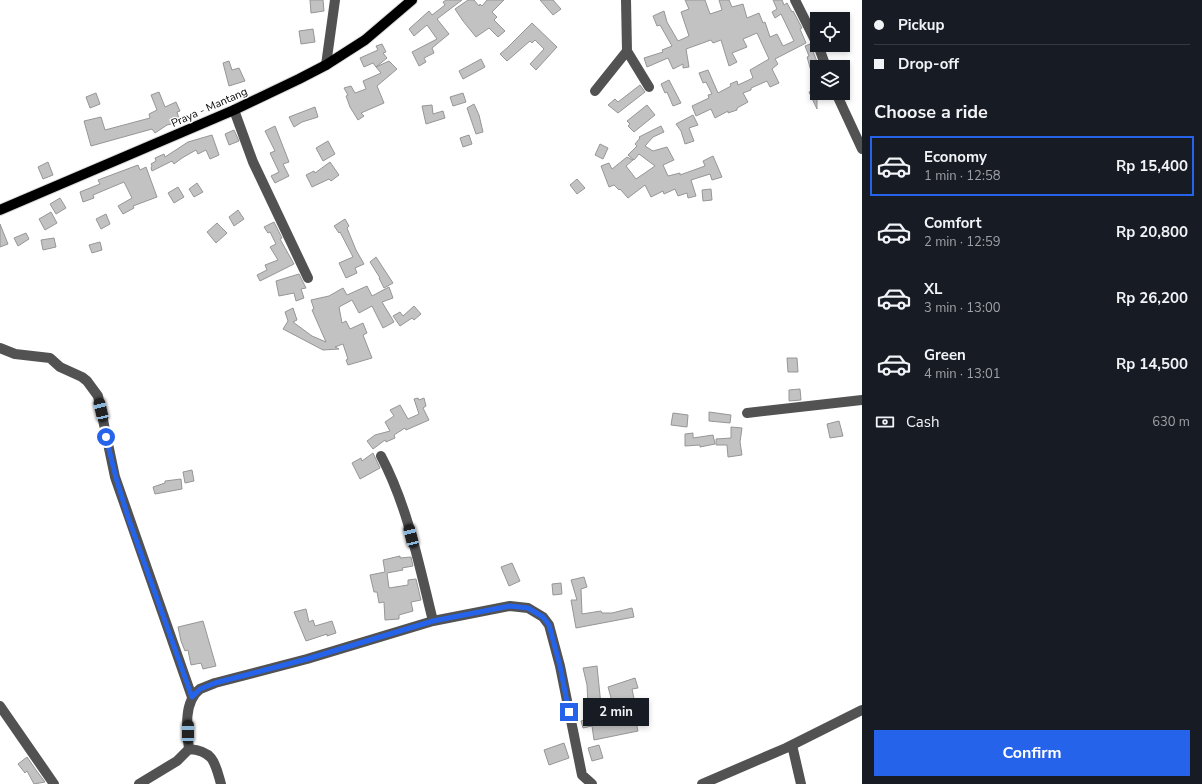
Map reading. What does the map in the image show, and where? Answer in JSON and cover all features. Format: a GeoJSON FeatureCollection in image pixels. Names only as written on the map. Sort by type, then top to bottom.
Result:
{"type":"FeatureCollection","features":[{"type":"Feature","properties":{"kind":"main road","name":"Praya - Mantang"},"geometry":{"type":"LineString","coordinates":[[0,210],[234,110],[326,65],[365,40],[412,0]]}},
{"type":"Feature","properties":{"kind":"street"},"geometry":{"type":"LineString","coordinates":[[326,65],[335,0]]}},
{"type":"Feature","properties":{"kind":"street"},"geometry":{"type":"LineString","coordinates":[[626,0],[628,51],[649,86]]}},
{"type":"Feature","properties":{"kind":"street"},"geometry":{"type":"LineString","coordinates":[[795,0],[810,30]]}},
{"type":"Feature","properties":{"kind":"street"},"geometry":{"type":"LineString","coordinates":[[595,91],[628,51]]}},
{"type":"Feature","properties":{"kind":"street"},"geometry":{"type":"LineString","coordinates":[[839,100],[862,149]]}},
{"type":"Feature","properties":{"kind":"street"},"geometry":{"type":"LineString","coordinates":[[234,110],[253,162],[308,278]]}},
{"type":"Feature","properties":{"kind":"street"},"geometry":{"type":"LineString","coordinates":[[0,348],[15,354],[50,358],[60,367],[82,377],[87,381],[98,396],[116,478],[192,697],[188,716],[189,750]]}},
{"type":"Feature","properties":{"kind":"street"},"geometry":{"type":"LineString","coordinates":[[747,413],[862,400]]}},
{"type":"Feature","properties":{"kind":"street"},"geometry":{"type":"LineString","coordinates":[[381,456],[393,478],[408,522],[433,621]]}},
{"type":"Feature","properties":{"kind":"street"},"geometry":{"type":"LineString","coordinates":[[192,697],[200,689],[215,683],[307,659],[433,621],[510,606],[528,608],[543,617],[549,625],[560,666],[582,775],[592,784]]}},
{"type":"Feature","properties":{"kind":"street"},"geometry":{"type":"LineString","coordinates":[[0,706],[54,784]]}},
{"type":"Feature","properties":{"kind":"street"},"geometry":{"type":"LineString","coordinates":[[702,784],[792,745],[862,710]]}},
{"type":"Feature","properties":{"kind":"street"},"geometry":{"type":"LineString","coordinates":[[792,745],[801,784]]}},
{"type":"Feature","properties":{"kind":"street"},"geometry":{"type":"LineString","coordinates":[[139,784],[177,761],[189,750],[199,750],[208,754],[214,760],[221,784]]}},
{"type":"Feature","properties":{"kind":"building"},"geometry":{"type":"Polygon","coordinates":[[[310,0],[323,0],[324,11],[311,13],[310,0]]]}},
{"type":"Feature","properties":{"kind":"building"},"geometry":{"type":"Polygon","coordinates":[[[446,0],[462,0],[437,19],[449,34],[432,48],[434,53],[424,58],[426,62],[419,66],[412,52],[437,39],[427,25],[414,36],[409,29],[429,11],[432,15],[445,5],[443,2],[446,0]]]}},
{"type":"Feature","properties":{"kind":"building"},"geometry":{"type":"Polygon","coordinates":[[[468,0],[474,0],[479,6],[480,4],[482,6],[487,0],[504,0],[492,12],[497,17],[494,20],[505,31],[498,37],[489,28],[476,37],[455,9],[468,0]]]}},
{"type":"Feature","properties":{"kind":"building"},"geometry":{"type":"Polygon","coordinates":[[[540,0],[553,0],[561,9],[553,15],[540,0]]]}},
{"type":"Feature","properties":{"kind":"building"},"geometry":{"type":"Polygon","coordinates":[[[685,0],[705,0],[710,14],[722,10],[719,0],[729,0],[732,7],[743,4],[747,18],[759,13],[763,23],[765,22],[770,37],[777,34],[783,46],[794,41],[781,14],[775,18],[772,12],[777,9],[773,0],[782,0],[784,5],[787,3],[792,12],[793,11],[802,28],[800,29],[806,43],[775,59],[778,64],[772,69],[779,83],[770,87],[767,81],[743,93],[748,102],[737,108],[737,110],[728,113],[728,111],[715,118],[711,109],[696,116],[692,106],[709,98],[708,95],[712,94],[706,82],[703,83],[699,73],[708,70],[718,93],[731,86],[730,84],[737,81],[738,85],[753,78],[750,70],[769,59],[757,33],[743,39],[747,47],[732,53],[737,62],[729,66],[721,40],[713,43],[711,40],[686,49],[689,67],[683,68],[683,64],[673,69],[668,58],[647,67],[644,58],[663,52],[662,50],[672,46],[660,25],[657,26],[653,16],[664,11],[667,22],[678,41],[689,36],[681,12],[689,9],[685,0]]]}},
{"type":"Feature","properties":{"kind":"building"},"geometry":{"type":"Polygon","coordinates":[[[532,23],[557,47],[536,70],[530,64],[544,49],[535,40],[532,43],[530,41],[507,61],[500,54],[532,23]]]}},
{"type":"Feature","properties":{"kind":"building"},"geometry":{"type":"Polygon","coordinates":[[[313,29],[315,42],[301,44],[299,31],[313,29]]]}},
{"type":"Feature","properties":{"kind":"building"},"geometry":{"type":"Polygon","coordinates":[[[382,44],[386,52],[383,53],[387,58],[376,67],[373,63],[364,67],[360,58],[378,50],[376,46],[382,44]]]}},
{"type":"Feature","properties":{"kind":"building"},"geometry":{"type":"Polygon","coordinates":[[[810,44],[810,52],[813,52],[816,60],[810,60],[810,68],[807,57],[809,56],[805,46],[810,44]]]}},
{"type":"Feature","properties":{"kind":"building"},"geometry":{"type":"Polygon","coordinates":[[[481,59],[485,67],[463,79],[459,71],[481,59]]]}},
{"type":"Feature","properties":{"kind":"building"},"geometry":{"type":"Polygon","coordinates":[[[229,61],[232,70],[239,68],[245,81],[229,86],[223,63],[229,61]]]}},
{"type":"Feature","properties":{"kind":"building"},"geometry":{"type":"Polygon","coordinates":[[[389,61],[397,69],[377,86],[384,103],[361,113],[364,116],[358,120],[350,107],[346,96],[348,95],[344,88],[351,86],[355,93],[366,89],[363,81],[381,73],[376,67],[389,61]]]}},
{"type":"Feature","properties":{"kind":"building"},"geometry":{"type":"Polygon","coordinates":[[[669,80],[681,103],[673,106],[667,92],[665,93],[661,84],[669,80]]]}},
{"type":"Feature","properties":{"kind":"building"},"geometry":{"type":"Polygon","coordinates":[[[640,85],[645,92],[618,113],[608,105],[615,99],[618,102],[640,85]]]}},
{"type":"Feature","properties":{"kind":"building"},"geometry":{"type":"Polygon","coordinates":[[[159,92],[165,107],[176,102],[180,111],[177,112],[180,122],[167,125],[155,133],[152,129],[91,146],[84,121],[101,117],[105,130],[150,118],[149,114],[157,110],[151,95],[159,92]]]}},
{"type":"Feature","properties":{"kind":"building"},"geometry":{"type":"Polygon","coordinates":[[[96,93],[100,104],[90,108],[86,97],[96,93]]]}},
{"type":"Feature","properties":{"kind":"building"},"geometry":{"type":"Polygon","coordinates":[[[463,93],[466,102],[453,106],[450,97],[463,93]]]}},
{"type":"Feature","properties":{"kind":"building"},"geometry":{"type":"Polygon","coordinates":[[[813,100],[817,100],[817,109],[813,100]]]}},
{"type":"Feature","properties":{"kind":"building"},"geometry":{"type":"Polygon","coordinates":[[[474,104],[479,115],[483,132],[476,134],[467,108],[474,104]]]}},
{"type":"Feature","properties":{"kind":"building"},"geometry":{"type":"Polygon","coordinates":[[[432,105],[433,114],[443,111],[445,118],[426,124],[422,106],[432,105]]]}},
{"type":"Feature","properties":{"kind":"building"},"geometry":{"type":"Polygon","coordinates":[[[647,105],[655,115],[634,132],[628,126],[630,124],[627,121],[647,105]]]}},
{"type":"Feature","properties":{"kind":"building"},"geometry":{"type":"Polygon","coordinates":[[[315,107],[318,117],[302,122],[294,127],[289,117],[315,107]]]}},
{"type":"Feature","properties":{"kind":"building"},"geometry":{"type":"Polygon","coordinates":[[[693,115],[698,125],[689,128],[694,141],[685,144],[681,131],[676,124],[693,115]]]}},
{"type":"Feature","properties":{"kind":"building"},"geometry":{"type":"Polygon","coordinates":[[[275,126],[289,162],[283,164],[289,176],[275,183],[271,176],[279,172],[270,153],[275,151],[265,131],[275,126]]]}},
{"type":"Feature","properties":{"kind":"building"},"geometry":{"type":"Polygon","coordinates":[[[661,126],[664,132],[653,137],[645,146],[653,151],[667,147],[674,160],[663,165],[668,176],[680,173],[680,175],[705,166],[703,161],[713,156],[722,177],[712,180],[710,174],[691,180],[696,196],[688,198],[687,193],[678,196],[675,189],[664,194],[663,191],[651,197],[645,185],[628,198],[614,185],[609,187],[601,166],[609,163],[612,169],[627,157],[633,160],[626,166],[636,179],[655,166],[639,154],[634,160],[628,155],[637,146],[635,144],[640,138],[639,137],[661,126]]]}},
{"type":"Feature","properties":{"kind":"building"},"geometry":{"type":"Polygon","coordinates":[[[234,130],[239,141],[229,145],[225,134],[234,130]]]}},
{"type":"Feature","properties":{"kind":"building"},"geometry":{"type":"Polygon","coordinates":[[[212,135],[219,155],[210,159],[206,150],[198,154],[196,150],[174,164],[172,161],[152,171],[151,164],[156,161],[155,158],[164,154],[165,157],[188,142],[212,135]]]}},
{"type":"Feature","properties":{"kind":"building"},"geometry":{"type":"Polygon","coordinates":[[[469,135],[472,144],[463,147],[460,138],[469,135]]]}},
{"type":"Feature","properties":{"kind":"building"},"geometry":{"type":"Polygon","coordinates":[[[328,141],[335,154],[323,161],[316,148],[328,141]]]}},
{"type":"Feature","properties":{"kind":"building"},"geometry":{"type":"Polygon","coordinates":[[[600,144],[608,148],[603,159],[595,155],[600,144]]]}},
{"type":"Feature","properties":{"kind":"building"},"geometry":{"type":"Polygon","coordinates":[[[48,162],[53,175],[43,179],[38,167],[48,162]]]}},
{"type":"Feature","properties":{"kind":"building"},"geometry":{"type":"Polygon","coordinates":[[[330,162],[339,175],[331,181],[329,179],[312,187],[306,175],[314,171],[315,173],[330,162]]]}},
{"type":"Feature","properties":{"kind":"building"},"geometry":{"type":"Polygon","coordinates":[[[138,165],[140,170],[146,167],[157,197],[133,206],[134,208],[123,214],[118,206],[132,198],[124,182],[93,195],[94,198],[83,202],[80,192],[100,184],[98,180],[138,165]]]}},
{"type":"Feature","properties":{"kind":"building"},"geometry":{"type":"Polygon","coordinates":[[[577,179],[585,188],[577,194],[570,185],[577,179]]]}},
{"type":"Feature","properties":{"kind":"building"},"geometry":{"type":"Polygon","coordinates":[[[197,183],[203,192],[194,197],[189,189],[197,183]]]}},
{"type":"Feature","properties":{"kind":"building"},"geometry":{"type":"Polygon","coordinates":[[[178,187],[184,197],[174,203],[168,193],[178,187]]]}},
{"type":"Feature","properties":{"kind":"building"},"geometry":{"type":"Polygon","coordinates":[[[711,189],[712,200],[703,201],[702,190],[711,189]]]}},
{"type":"Feature","properties":{"kind":"building"},"geometry":{"type":"Polygon","coordinates":[[[60,198],[66,208],[56,214],[50,204],[60,198]]]}},
{"type":"Feature","properties":{"kind":"building"},"geometry":{"type":"Polygon","coordinates":[[[238,210],[244,219],[234,226],[229,217],[238,210]]]}},
{"type":"Feature","properties":{"kind":"building"},"geometry":{"type":"Polygon","coordinates":[[[51,212],[57,223],[45,230],[39,219],[51,212]]]}},
{"type":"Feature","properties":{"kind":"building"},"geometry":{"type":"Polygon","coordinates":[[[106,214],[110,224],[101,229],[96,219],[106,214]]]}},
{"type":"Feature","properties":{"kind":"building"},"geometry":{"type":"Polygon","coordinates":[[[345,219],[349,226],[347,228],[356,250],[364,264],[355,268],[357,273],[346,278],[339,263],[353,257],[340,232],[339,233],[334,226],[345,219]]]}},
{"type":"Feature","properties":{"kind":"building"},"geometry":{"type":"Polygon","coordinates":[[[274,222],[282,238],[280,239],[294,264],[260,281],[257,275],[267,270],[265,265],[278,260],[270,247],[276,244],[270,232],[268,233],[264,227],[274,222]]]}},
{"type":"Feature","properties":{"kind":"building"},"geometry":{"type":"Polygon","coordinates":[[[217,223],[227,233],[216,243],[207,232],[217,223]]]}},
{"type":"Feature","properties":{"kind":"building"},"geometry":{"type":"Polygon","coordinates":[[[0,224],[8,244],[0,247],[0,224]]]}},
{"type":"Feature","properties":{"kind":"building"},"geometry":{"type":"Polygon","coordinates":[[[26,233],[29,239],[18,246],[14,238],[26,233]]]}},
{"type":"Feature","properties":{"kind":"building"},"geometry":{"type":"Polygon","coordinates":[[[54,238],[56,247],[43,250],[41,240],[54,238]]]}},
{"type":"Feature","properties":{"kind":"building"},"geometry":{"type":"Polygon","coordinates":[[[100,242],[102,250],[92,253],[89,245],[100,242]]]}},
{"type":"Feature","properties":{"kind":"building"},"geometry":{"type":"Polygon","coordinates":[[[376,257],[393,283],[384,288],[380,278],[370,262],[376,257]]]}},
{"type":"Feature","properties":{"kind":"building"},"geometry":{"type":"Polygon","coordinates":[[[299,274],[306,288],[301,289],[304,298],[296,301],[294,293],[279,296],[276,281],[299,274]]]}},
{"type":"Feature","properties":{"kind":"building"},"geometry":{"type":"Polygon","coordinates":[[[367,286],[372,296],[389,287],[393,298],[382,302],[394,322],[383,328],[372,306],[359,313],[352,300],[339,307],[342,323],[346,321],[350,329],[363,323],[367,333],[363,335],[372,358],[348,365],[346,360],[348,359],[343,344],[335,347],[339,349],[323,350],[283,329],[288,321],[285,312],[293,308],[297,320],[293,322],[312,336],[326,342],[312,310],[314,309],[311,300],[329,296],[343,288],[347,295],[367,286]]]}},
{"type":"Feature","properties":{"kind":"building"},"geometry":{"type":"Polygon","coordinates":[[[414,306],[421,314],[414,320],[412,318],[400,326],[393,316],[400,312],[403,316],[414,306]]]}},
{"type":"Feature","properties":{"kind":"building"},"geometry":{"type":"Polygon","coordinates":[[[787,358],[797,358],[798,372],[788,372],[787,358]]]}},
{"type":"Feature","properties":{"kind":"building"},"geometry":{"type":"Polygon","coordinates":[[[800,389],[801,400],[789,401],[789,390],[800,389]]]}},
{"type":"Feature","properties":{"kind":"building"},"geometry":{"type":"Polygon","coordinates":[[[418,398],[419,400],[424,398],[426,406],[423,408],[429,420],[406,430],[405,428],[394,435],[395,438],[386,442],[385,440],[373,449],[367,441],[375,435],[390,431],[385,422],[394,416],[390,410],[400,405],[408,419],[419,414],[414,399],[418,398]]]}},
{"type":"Feature","properties":{"kind":"building"},"geometry":{"type":"Polygon","coordinates":[[[709,412],[731,415],[730,423],[709,421],[709,412]]]}},
{"type":"Feature","properties":{"kind":"building"},"geometry":{"type":"Polygon","coordinates":[[[673,413],[688,415],[687,427],[671,425],[673,413]]]}},
{"type":"Feature","properties":{"kind":"building"},"geometry":{"type":"Polygon","coordinates":[[[839,421],[843,436],[830,438],[827,424],[839,421]]]}},
{"type":"Feature","properties":{"kind":"building"},"geometry":{"type":"Polygon","coordinates":[[[731,427],[742,428],[740,442],[742,455],[728,457],[727,445],[716,445],[716,439],[731,438],[731,427]]]}},
{"type":"Feature","properties":{"kind":"building"},"geometry":{"type":"Polygon","coordinates":[[[693,433],[693,438],[713,435],[715,444],[700,447],[700,445],[685,446],[685,434],[693,433]]]}},
{"type":"Feature","properties":{"kind":"building"},"geometry":{"type":"Polygon","coordinates":[[[373,453],[380,468],[360,479],[352,463],[361,458],[362,461],[373,453]]]}},
{"type":"Feature","properties":{"kind":"building"},"geometry":{"type":"Polygon","coordinates":[[[192,470],[194,481],[185,483],[183,472],[192,470]]]}},
{"type":"Feature","properties":{"kind":"building"},"geometry":{"type":"Polygon","coordinates":[[[181,479],[182,489],[155,494],[153,487],[165,483],[165,481],[181,479]]]}},
{"type":"Feature","properties":{"kind":"building"},"geometry":{"type":"Polygon","coordinates":[[[400,556],[400,558],[411,557],[413,566],[402,568],[403,570],[387,573],[389,588],[408,585],[408,580],[416,579],[421,600],[411,602],[413,611],[399,615],[399,619],[385,620],[384,602],[379,603],[377,592],[374,592],[370,575],[385,572],[383,560],[400,556]]]}},
{"type":"Feature","properties":{"kind":"building"},"geometry":{"type":"Polygon","coordinates":[[[512,563],[520,581],[509,586],[501,567],[512,563]]]}},
{"type":"Feature","properties":{"kind":"building"},"geometry":{"type":"Polygon","coordinates":[[[584,577],[587,587],[581,589],[582,614],[601,611],[602,613],[612,613],[632,608],[634,617],[576,628],[571,600],[577,600],[571,580],[584,577]]]}},
{"type":"Feature","properties":{"kind":"building"},"geometry":{"type":"Polygon","coordinates":[[[561,583],[562,594],[553,595],[552,584],[561,583]]]}},
{"type":"Feature","properties":{"kind":"building"},"geometry":{"type":"Polygon","coordinates":[[[306,609],[309,622],[313,620],[315,626],[332,621],[336,633],[327,636],[327,634],[306,641],[294,612],[306,609]]]}},
{"type":"Feature","properties":{"kind":"building"},"geometry":{"type":"Polygon","coordinates":[[[203,621],[216,666],[203,669],[201,663],[191,665],[188,650],[185,651],[178,627],[203,621]]]}},
{"type":"Feature","properties":{"kind":"building"},"geometry":{"type":"Polygon","coordinates":[[[597,666],[602,715],[615,712],[608,687],[635,678],[638,688],[632,689],[636,708],[645,705],[647,714],[635,717],[638,731],[594,740],[592,726],[583,728],[581,721],[587,719],[586,706],[588,706],[587,685],[583,668],[597,666]]]}},
{"type":"Feature","properties":{"kind":"building"},"geometry":{"type":"Polygon","coordinates":[[[564,743],[569,758],[549,765],[544,750],[564,743]]]}},
{"type":"Feature","properties":{"kind":"building"},"geometry":{"type":"Polygon","coordinates":[[[599,745],[603,758],[592,761],[588,748],[599,745]]]}},
{"type":"Feature","properties":{"kind":"building"},"geometry":{"type":"Polygon","coordinates":[[[27,757],[45,782],[34,784],[27,771],[25,773],[18,764],[27,757]]]}},
{"type":"Feature","properties":{"kind":"route"},"geometry":{"type":"LineString","coordinates":[[106,437],[116,478],[128,517],[180,659],[192,697],[200,689],[215,683],[307,659],[433,621],[510,606],[528,608],[543,617],[549,625],[560,666],[569,712]]}}]}
